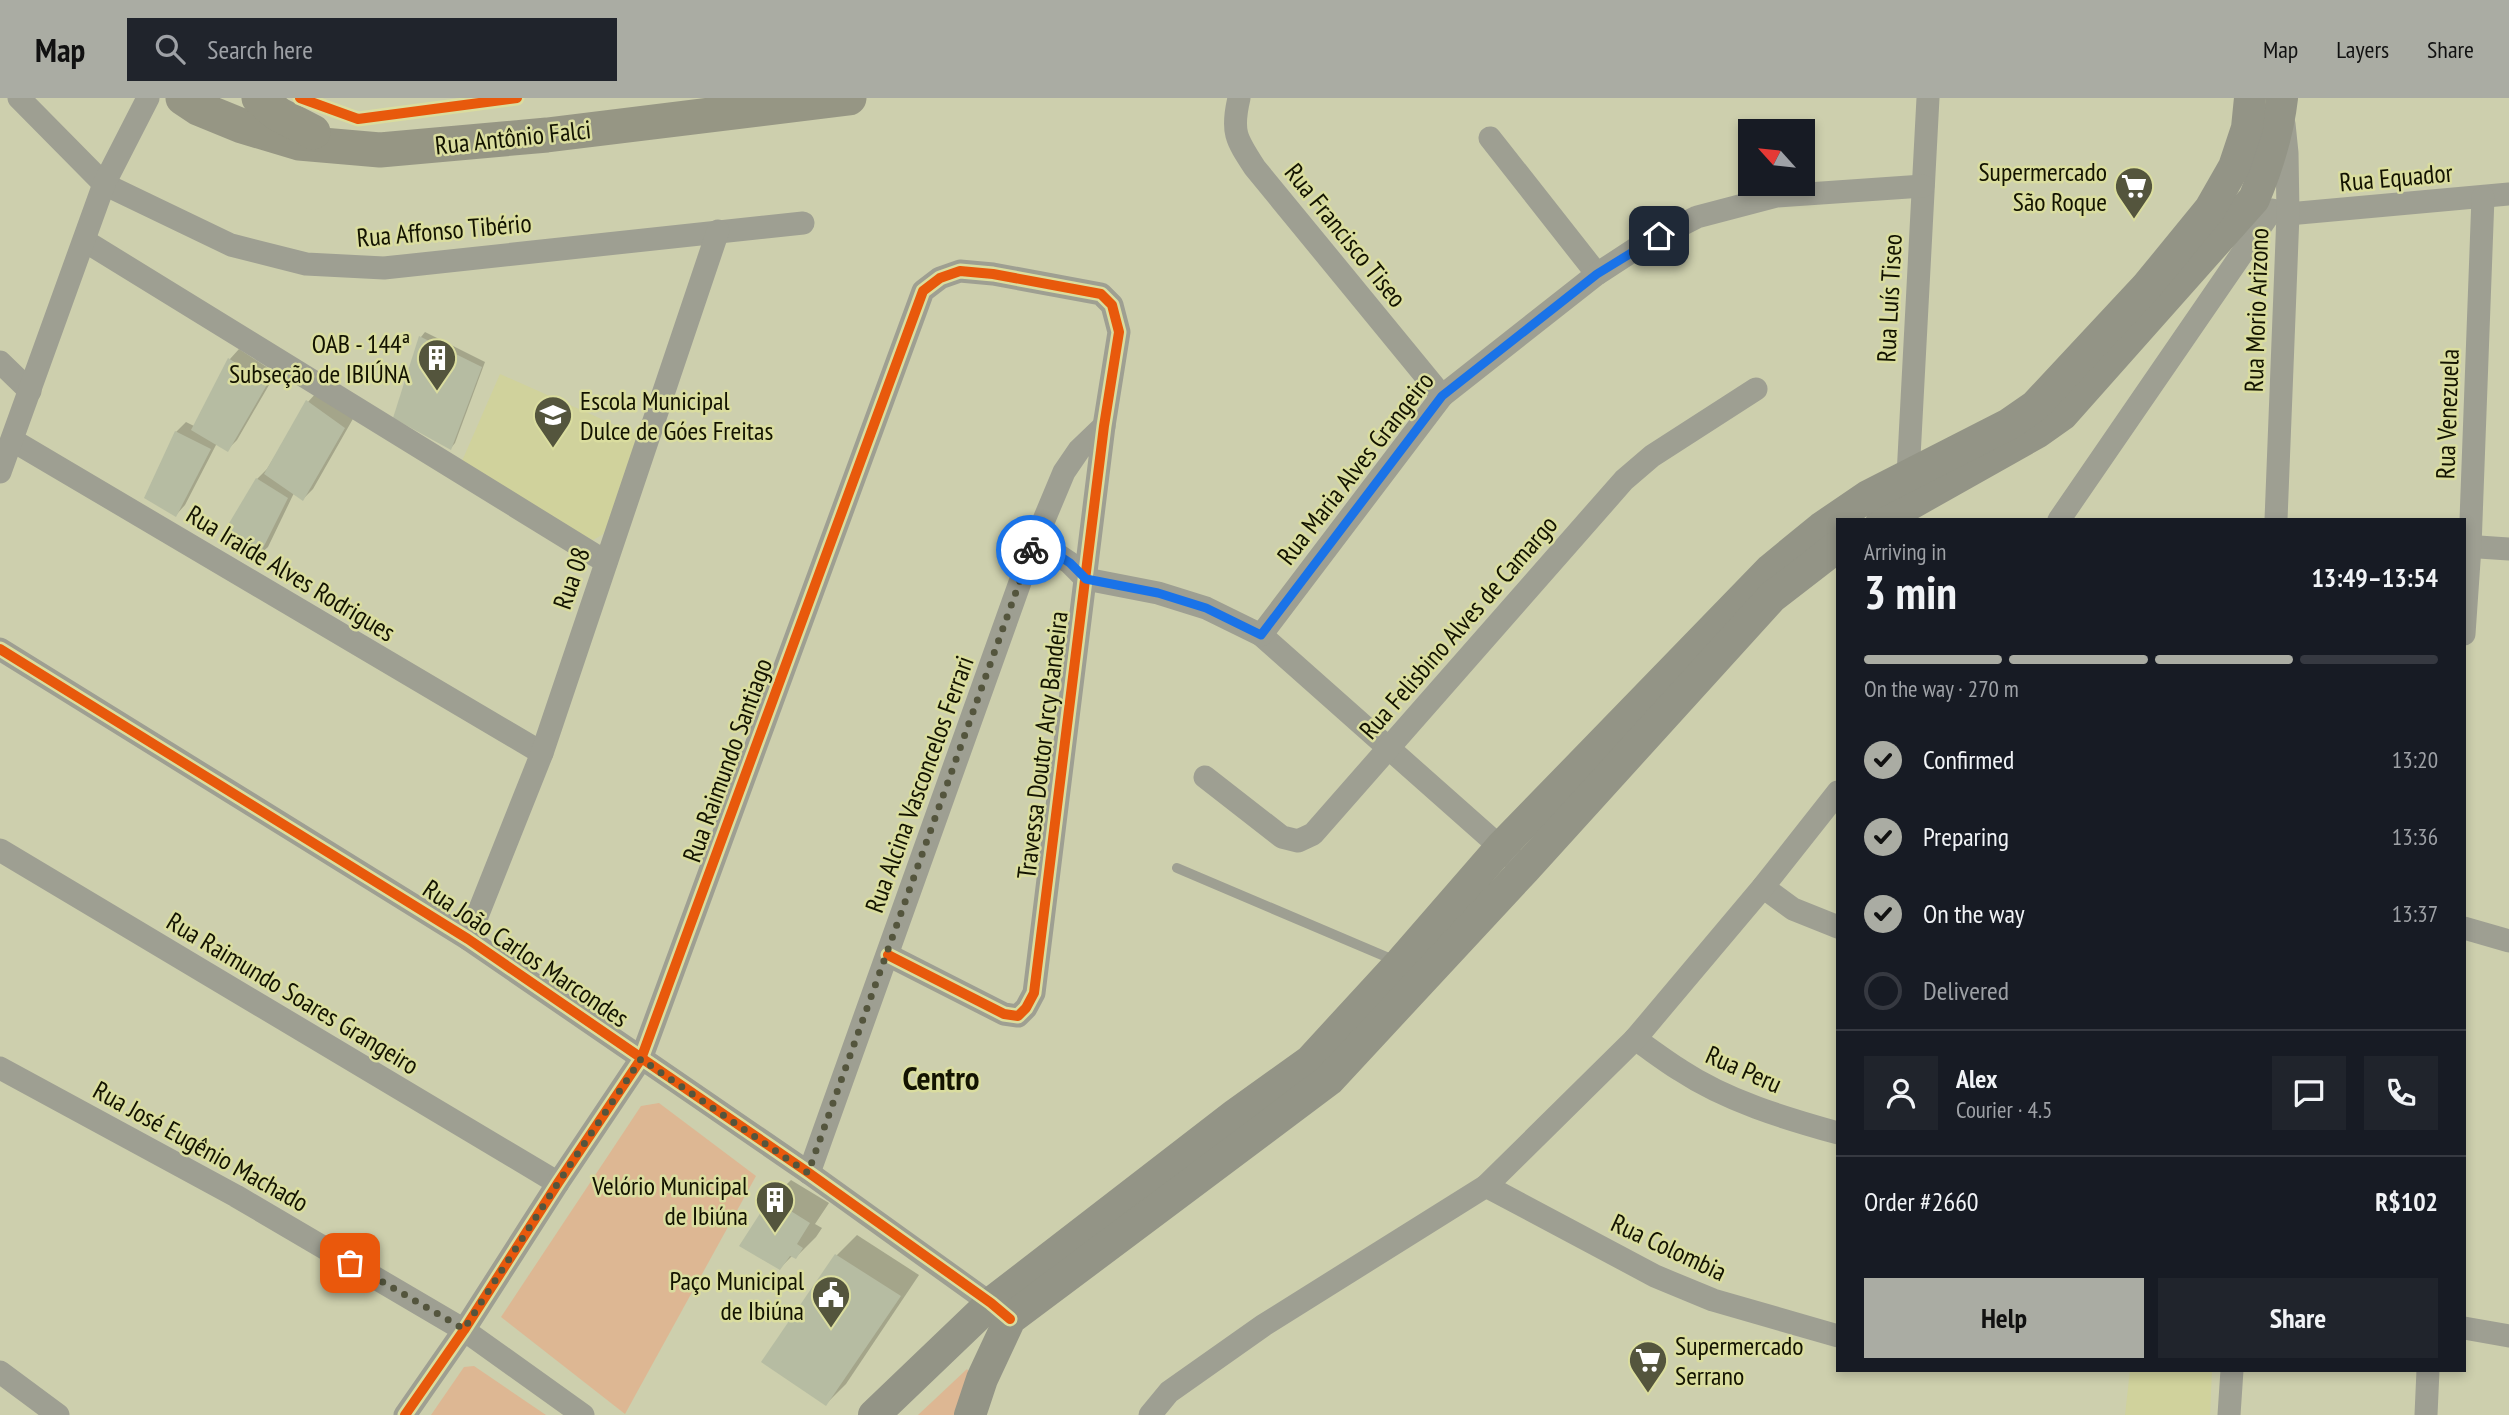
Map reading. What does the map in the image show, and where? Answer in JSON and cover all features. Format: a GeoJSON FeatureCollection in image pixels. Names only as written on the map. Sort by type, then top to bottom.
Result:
{"type":"FeatureCollection","features":[{"type":"Feature","properties":{"kind":"main road","name":"Rua Antônio Falci"},"geometry":{"type":"LineString","coordinates":[[183,98],[242,126],[299,144],[380,150],[547,135],[849,98]]}},
{"type":"Feature","properties":{"kind":"main road"},"geometry":{"type":"LineString","coordinates":[[259,98],[278,114],[304,129],[380,150]]}},
{"type":"Feature","properties":{"kind":"main road"},"geometry":{"type":"LineString","coordinates":[[1884,518],[1913,488],[2035,407],[2147,286],[2210,209],[2234,167],[2247,128],[2250,98]]}},
{"type":"Feature","properties":{"kind":"main road"},"geometry":{"type":"LineString","coordinates":[[1414,969],[1501,847],[1770,569],[1821,528],[1868,496],[1913,488],[2038,432],[2062,415],[2271,208],[2274,145],[2282,101]]}},
{"type":"Feature","properties":{"kind":"main road"},"geometry":{"type":"LineString","coordinates":[[874,1415],[1001,1311],[1319,1070],[1414,969],[1525,869],[1772,597],[1836,548]]}},
{"type":"Feature","properties":{"kind":"main road"},"geometry":{"type":"LineString","coordinates":[[970,1415],[1001,1311]]}},
{"type":"Feature","properties":{"kind":"street","name":"Rua Affonso Tibério"},"geometry":{"type":"LineString","coordinates":[[19,98],[104,184],[231,245],[306,264],[384,268],[803,223]]}},
{"type":"Feature","properties":{"kind":"street"},"geometry":{"type":"LineString","coordinates":[[0,472],[104,184],[148,98]]}},
{"type":"Feature","properties":{"kind":"street","name":"Rua Francisco Tiseo"},"geometry":{"type":"LineString","coordinates":[[1239,98],[1234,120],[1238,143],[1442,396]]}},
{"type":"Feature","properties":{"kind":"street","name":"Rua Luís Tiseo"},"geometry":{"type":"LineString","coordinates":[[1913,488],[1928,98]]}},
{"type":"Feature","properties":{"kind":"street"},"geometry":{"type":"LineString","coordinates":[[1490,138],[1597,274]]}},
{"type":"Feature","properties":{"kind":"street"},"geometry":{"type":"LineString","coordinates":[[2234,167],[2271,208]]}},
{"type":"Feature","properties":{"kind":"street","name":"Rua Maria Alves Grangeiro"},"geometry":{"type":"LineString","coordinates":[[1261,635],[1442,396],[1597,274],[1640,246],[1697,217],[1777,196],[1923,186]]}},
{"type":"Feature","properties":{"kind":"street","name":"Rua Equador"},"geometry":{"type":"LineString","coordinates":[[2271,208],[2509,194]]}},
{"type":"Feature","properties":{"kind":"street","name":"Rua Venezuela"},"geometry":{"type":"LineString","coordinates":[[2466,576],[2483,197]]}},
{"type":"Feature","properties":{"kind":"street","name":"Rua Morio Arizono"},"geometry":{"type":"LineString","coordinates":[[2271,208],[2276,518]]}},
{"type":"Feature","properties":{"kind":"street","name":"Rua 08"},"geometry":{"type":"LineString","coordinates":[[468,939],[542,753],[718,231]]}},
{"type":"Feature","properties":{"kind":"street"},"geometry":{"type":"LineString","coordinates":[[2060,518],[2237,239]]}},
{"type":"Feature","properties":{"kind":"street"},"geometry":{"type":"LineString","coordinates":[[85,241],[606,562]]}},
{"type":"Feature","properties":{"kind":"street","name":"Rua Raimundo Santiago"},"geometry":{"type":"LineString","coordinates":[[405,1415],[641,1059],[922,291],[940,278],[960,271],[1085,290],[1101,295],[1112,305],[1119,332]]}},
{"type":"Feature","properties":{"kind":"street","name":"Travessa Doutor Arcy Bandeira"},"geometry":{"type":"LineString","coordinates":[[888,955],[1004,1014],[1018,1016],[1034,993],[1104,426],[1119,332]]}},
{"type":"Feature","properties":{"kind":"street"},"geometry":{"type":"LineString","coordinates":[[0,362],[30,391]]}},
{"type":"Feature","properties":{"kind":"street","name":"Rua Felisbino Alves de Camargo"},"geometry":{"type":"LineString","coordinates":[[1205,777],[1282,837],[1298,841],[1313,834],[1624,480],[1651,456],[1756,389]]}},
{"type":"Feature","properties":{"kind":"street","name":"Rua Alcina Vasconcelos Ferrari"},"geometry":{"type":"LineString","coordinates":[[808,1173],[1033,547],[1064,472],[1079,450],[1104,426]]}},
{"type":"Feature","properties":{"kind":"street","name":"Rua Iraíde Alves Rodrigues"},"geometry":{"type":"LineString","coordinates":[[12,440],[542,753]]}},
{"type":"Feature","properties":{"kind":"street"},"geometry":{"type":"LineString","coordinates":[[1033,547],[1058,555],[1086,579],[1158,593],[1206,608],[1261,635],[1525,869]]}},
{"type":"Feature","properties":{"kind":"street"},"geometry":{"type":"LineString","coordinates":[[2467,547],[2509,549]]}},
{"type":"Feature","properties":{"kind":"street","name":"Rua João Carlos Marcondes"},"geometry":{"type":"LineString","coordinates":[[0,649],[468,939],[808,1173],[1001,1311]]}},
{"type":"Feature","properties":{"kind":"street"},"geometry":{"type":"LineString","coordinates":[[1150,1415],[1170,1392],[1264,1325],[1486,1186],[1635,1039],[1763,887],[1836,795]]}},
{"type":"Feature","properties":{"kind":"street","name":"Rua Raimundo Soares Grangeiro"},"geometry":{"type":"LineString","coordinates":[[0,850],[558,1183]]}},
{"type":"Feature","properties":{"kind":"street"},"geometry":{"type":"LineString","coordinates":[[1763,887],[1793,909],[1836,926]]}},
{"type":"Feature","properties":{"kind":"street"},"geometry":{"type":"LineString","coordinates":[[2466,929],[2509,941]]}},
{"type":"Feature","properties":{"kind":"street","name":"Rua Peru"},"geometry":{"type":"LineString","coordinates":[[1635,1039],[1682,1072],[1731,1097],[1788,1119],[1836,1132]]}},
{"type":"Feature","properties":{"kind":"street","name":"Rua José Eugênio Machado"},"geometry":{"type":"LineString","coordinates":[[0,1068],[236,1196],[464,1329],[583,1415]]}},
{"type":"Feature","properties":{"kind":"street","name":"Rua Colombia"},"geometry":{"type":"LineString","coordinates":[[1486,1186],[1667,1281],[1723,1303],[1836,1335]]}},
{"type":"Feature","properties":{"kind":"street"},"geometry":{"type":"LineString","coordinates":[[2466,1328],[2509,1336]]}},
{"type":"Feature","properties":{"kind":"street"},"geometry":{"type":"LineString","coordinates":[[0,1372],[58,1415]]}},
{"type":"Feature","properties":{"kind":"street"},"geometry":{"type":"LineString","coordinates":[[2229,1415],[2232,1372]]}},
{"type":"Feature","properties":{"kind":"street"},"geometry":{"type":"LineString","coordinates":[[2426,1415],[2428,1372]]}},
{"type":"Feature","properties":{"kind":"lane"},"geometry":{"type":"LineString","coordinates":[[1177,867],[1414,969]]}},
{"type":"Feature","properties":{"kind":"shaded area","name":"Escola Municipal Dulce de Góes Freitas"},"geometry":{"type":"Polygon","coordinates":[[[500,374],[642,437],[610,525],[602,535],[593,540],[565,526],[462,461],[500,374]]]}},
{"type":"Feature","properties":{"kind":"shaded area"},"geometry":{"type":"Polygon","coordinates":[[[659,1103],[756,1176],[625,1414],[501,1317],[641,1106],[659,1103]]]}},
{"type":"Feature","properties":{"kind":"shaded area"},"geometry":{"type":"Polygon","coordinates":[[[474,1366],[546,1415],[431,1415],[464,1367],[474,1366]]]}},
{"type":"Feature","properties":{"kind":"shaded area"},"geometry":{"type":"Polygon","coordinates":[[[967,1369],[974,1378],[961,1415],[918,1415],[967,1369]]]}},
{"type":"Feature","properties":{"kind":"shaded area"},"geometry":{"type":"Polygon","coordinates":[[[2130,1372],[2212,1372],[2210,1415],[2125,1415],[2130,1372]]]}},
{"type":"Feature","properties":{"kind":"building","name":"OAB - 144ª Subseção de IBIÚNA"},"geometry":{"type":"Polygon","coordinates":[[[419,336],[482,367],[451,450],[393,418],[419,336]]]}},
{"type":"Feature","properties":{"kind":"building"},"geometry":{"type":"Polygon","coordinates":[[[228,358],[268,383],[228,452],[191,430],[228,358]]]}},
{"type":"Feature","properties":{"kind":"building"},"geometry":{"type":"Polygon","coordinates":[[[306,400],[345,428],[303,501],[264,474],[306,400]]]}},
{"type":"Feature","properties":{"kind":"building"},"geometry":{"type":"Polygon","coordinates":[[[175,431],[211,449],[176,517],[144,498],[175,431]]]}},
{"type":"Feature","properties":{"kind":"building"},"geometry":{"type":"Polygon","coordinates":[[[256,478],[288,498],[258,558],[222,535],[256,478]]]}},
{"type":"Feature","properties":{"kind":"building","name":"Velório Municipal de Ibiúna"},"geometry":{"type":"Polygon","coordinates":[[[770,1198],[810,1223],[797,1244],[803,1248],[796,1259],[790,1256],[780,1270],[739,1246],[770,1198]]]}},
{"type":"Feature","properties":{"kind":"building","name":"Paço Municipal de Ibiúna"},"geometry":{"type":"Polygon","coordinates":[[[835,1254],[901,1296],[826,1406],[761,1362],[835,1254]]]}},
{"type":"Feature","properties":{"kind":"cycle path"},"geometry":{"type":"LineString","coordinates":[[300,98],[358,119],[517,98]]}},
{"type":"Feature","properties":{"kind":"cycle path"},"geometry":{"type":"LineString","coordinates":[[405,1415],[464,1330],[641,1059],[923,291],[940,278],[960,271],[993,274],[1101,294],[1112,305],[1119,332],[1104,426],[1034,993],[1018,1016],[1004,1014],[888,955]]}},
{"type":"Feature","properties":{"kind":"cycle path"},"geometry":{"type":"LineString","coordinates":[[0,649],[468,939],[809,1173],[1010,1319]]}},
{"type":"Feature","properties":{"kind":"way so far"},"geometry":{"type":"LineString","coordinates":[[350,1263],[464,1329],[641,1059],[808,1173],[1031,550]]}},
{"type":"Feature","properties":{"kind":"place","name":"Supermercado São Roque"},"geometry":{"type":"Point","coordinates":[2134,220]}},
{"type":"Feature","properties":{"kind":"place","name":"OAB - 144ª Subseção de IBIÚNA"},"geometry":{"type":"Point","coordinates":[437,392]}},
{"type":"Feature","properties":{"kind":"place","name":"Escola Municipal Dulce de Góes Freitas"},"geometry":{"type":"Point","coordinates":[553,449]}},
{"type":"Feature","properties":{"kind":"place","name":"Velório Municipal de Ibiúna"},"geometry":{"type":"Point","coordinates":[775,1234]}},
{"type":"Feature","properties":{"kind":"place","name":"Paço Municipal de Ibiúna"},"geometry":{"type":"Point","coordinates":[831,1329]}},
{"type":"Feature","properties":{"kind":"place","name":"Supermercado Serrano"},"geometry":{"type":"Point","coordinates":[1648,1394]}},
{"type":"Feature","properties":{"kind":"district","name":"Centro"},"geometry":{"type":"Point","coordinates":[941,1077]}},
{"type":"Feature","properties":{"kind":"route"},"geometry":{"type":"LineString","coordinates":[[1031,550],[1033,547],[1058,555],[1086,579],[1158,593],[1206,608],[1261,635],[1442,396],[1597,274],[1659,236]]}}]}
